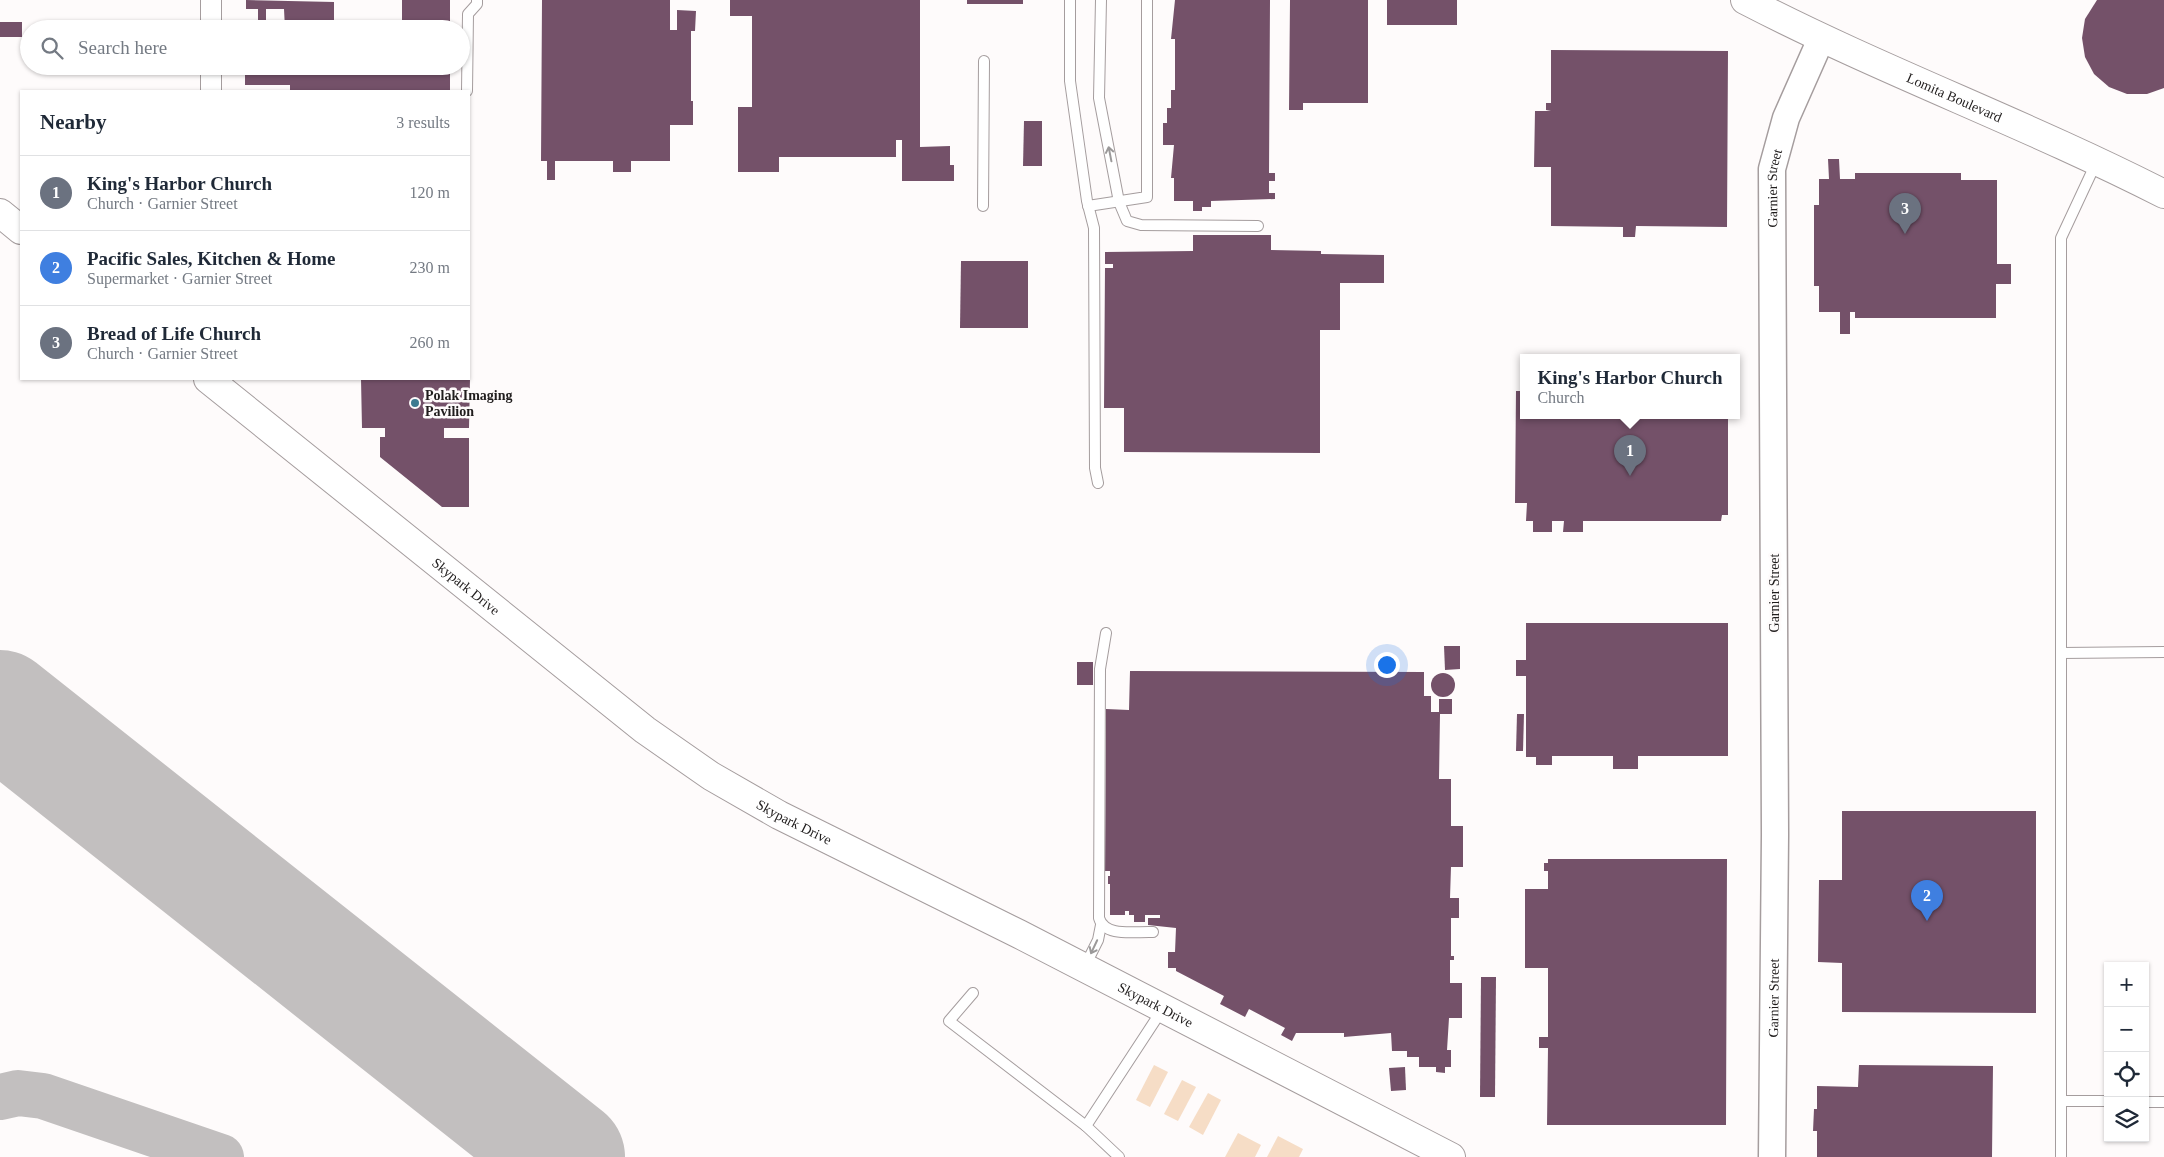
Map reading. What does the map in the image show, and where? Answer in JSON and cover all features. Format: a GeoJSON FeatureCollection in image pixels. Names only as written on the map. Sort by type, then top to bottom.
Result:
{"type":"FeatureCollection","features":[{"type":"Feature","properties":{"kind":"main road","name":"Lomita Boulevard"},"geometry":{"type":"LineString","coordinates":[[1745,0],[1821,39],[2098,160],[2164,194]]}},
{"type":"Feature","properties":{"kind":"main road"},"geometry":{"type":"LineString","coordinates":[[0,213],[20,229]]}},
{"type":"Feature","properties":{"kind":"main road","name":"Skypark Drive"},"geometry":{"type":"LineString","coordinates":[[209,380],[630,718],[711,776],[779,815],[1084,968],[1451,1157]]}},
{"type":"Feature","properties":{"kind":"street"},"geometry":{"type":"LineString","coordinates":[[211,0],[211,20]]}},
{"type":"Feature","properties":{"kind":"street","name":"Garnier Street"},"geometry":{"type":"LineString","coordinates":[[1772,1157],[1775,825],[1772,169],[1786,118],[1821,39]]}},
{"type":"Feature","properties":{"kind":"street"},"geometry":{"type":"LineString","coordinates":[[211,75],[211,90]]}},
{"type":"Feature","properties":{"kind":"lane"},"geometry":{"type":"LineString","coordinates":[[468,20],[468,14],[477,4],[477,0]]}},
{"type":"Feature","properties":{"kind":"lane"},"geometry":{"type":"LineString","coordinates":[[1070,0],[1070,81],[1088,206],[1094,228],[1095,468],[1098,483]]}},
{"type":"Feature","properties":{"kind":"lane"},"geometry":{"type":"LineString","coordinates":[[1101,0],[1099,98],[1119,202],[1127,221],[1141,226],[1258,226]]}},
{"type":"Feature","properties":{"kind":"lane"},"geometry":{"type":"LineString","coordinates":[[1088,206],[1144,199],[1148,193],[1147,0]]}},
{"type":"Feature","properties":{"kind":"lane"},"geometry":{"type":"LineString","coordinates":[[983,206],[984,61]]}},
{"type":"Feature","properties":{"kind":"lane"},"geometry":{"type":"LineString","coordinates":[[467,75],[467,90]]}},
{"type":"Feature","properties":{"kind":"lane"},"geometry":{"type":"LineString","coordinates":[[2061,1157],[2061,238],[2098,160]]}},
{"type":"Feature","properties":{"kind":"lane"},"geometry":{"type":"LineString","coordinates":[[1084,968],[1098,940],[1101,925],[1099,918],[1100,669],[1106,633]]}},
{"type":"Feature","properties":{"kind":"lane"},"geometry":{"type":"LineString","coordinates":[[2061,653],[2164,652]]}},
{"type":"Feature","properties":{"kind":"lane"},"geometry":{"type":"LineString","coordinates":[[1101,925],[1108,931],[1154,932]]}},
{"type":"Feature","properties":{"kind":"lane"},"geometry":{"type":"LineString","coordinates":[[973,993],[949,1021],[1086,1126],[1119,1157]]}},
{"type":"Feature","properties":{"kind":"lane"},"geometry":{"type":"LineString","coordinates":[[1086,1126],[1163,1009]]}},
{"type":"Feature","properties":{"kind":"lane"},"geometry":{"type":"LineString","coordinates":[[2061,1101],[2104,1101]]}},
{"type":"Feature","properties":{"kind":"lane"},"geometry":{"type":"LineString","coordinates":[[2149,1102],[2164,1102]]}},
{"type":"Feature","properties":{"kind":"shaded area"},"geometry":{"type":"Polygon","coordinates":[[[1154,1065],[1168,1072],[1150,1107],[1136,1100],[1154,1065]]]}},
{"type":"Feature","properties":{"kind":"shaded area"},"geometry":{"type":"Polygon","coordinates":[[[1182,1080],[1196,1087],[1178,1121],[1164,1114],[1182,1080]]]}},
{"type":"Feature","properties":{"kind":"shaded area"},"geometry":{"type":"Polygon","coordinates":[[[1208,1093],[1221,1100],[1203,1135],[1189,1127],[1208,1093]]]}},
{"type":"Feature","properties":{"kind":"shaded area"},"geometry":{"type":"Polygon","coordinates":[[[1238,1133],[1261,1145],[1255,1157],[1225,1157],[1238,1133]]]}},
{"type":"Feature","properties":{"kind":"shaded area"},"geometry":{"type":"Polygon","coordinates":[[[1278,1136],[1303,1149],[1299,1157],[1267,1157],[1278,1136]]]}},
{"type":"Feature","properties":{"kind":"building"},"geometry":{"type":"Polygon","coordinates":[[[246,0],[334,2],[334,20],[285,20],[284,9],[266,9],[266,20],[258,20],[258,9],[246,9],[246,0]]]}},
{"type":"Feature","properties":{"kind":"building"},"geometry":{"type":"Polygon","coordinates":[[[402,0],[450,0],[450,20],[402,20],[402,0]]]}},
{"type":"Feature","properties":{"kind":"building"},"geometry":{"type":"Polygon","coordinates":[[[542,0],[670,0],[670,30],[677,30],[677,10],[696,11],[695,31],[691,31],[693,125],[670,125],[670,161],[631,161],[631,172],[613,172],[613,161],[555,161],[555,180],[547,180],[547,161],[541,161],[542,0]]]}},
{"type":"Feature","properties":{"kind":"building"},"geometry":{"type":"Polygon","coordinates":[[[730,0],[920,0],[920,147],[950,146],[950,165],[954,165],[954,181],[902,181],[902,140],[896,140],[896,157],[779,157],[779,172],[738,172],[738,107],[752,107],[752,16],[730,16],[730,0]]]}},
{"type":"Feature","properties":{"kind":"building"},"geometry":{"type":"Polygon","coordinates":[[[967,0],[1023,0],[1023,4],[967,4],[967,0]]]}},
{"type":"Feature","properties":{"kind":"building"},"geometry":{"type":"Polygon","coordinates":[[[1175,0],[1270,0],[1269,173],[1275,173],[1275,181],[1269,181],[1269,193],[1275,193],[1275,199],[1211,201],[1211,207],[1202,207],[1202,211],[1193,211],[1193,201],[1174,201],[1174,178],[1171,178],[1174,145],[1163,145],[1163,123],[1167,123],[1167,108],[1171,108],[1171,90],[1175,90],[1175,39],[1171,39],[1175,0]]]}},
{"type":"Feature","properties":{"kind":"building"},"geometry":{"type":"Polygon","coordinates":[[[1290,0],[1368,0],[1368,103],[1303,103],[1303,110],[1289,110],[1290,0]]]}},
{"type":"Feature","properties":{"kind":"building"},"geometry":{"type":"Polygon","coordinates":[[[1387,0],[1457,0],[1457,25],[1387,25],[1387,0]]]}},
{"type":"Feature","properties":{"kind":"building"},"geometry":{"type":"Polygon","coordinates":[[[2097,0],[2164,0],[2164,88],[2147,94],[2127,94],[2109,87],[2094,74],[2085,57],[2082,38],[2085,19],[2097,0]]]}},
{"type":"Feature","properties":{"kind":"building"},"geometry":{"type":"Polygon","coordinates":[[[0,22],[20,22],[20,37],[0,37],[0,22]]]}},
{"type":"Feature","properties":{"kind":"building"},"geometry":{"type":"Polygon","coordinates":[[[1551,50],[1728,51],[1727,227],[1636,226],[1635,237],[1623,237],[1623,227],[1551,226],[1551,167],[1534,167],[1535,111],[1551,111],[1546,110],[1546,103],[1551,103],[1551,50]]]}},
{"type":"Feature","properties":{"kind":"building"},"geometry":{"type":"Polygon","coordinates":[[[245,75],[450,75],[450,90],[290,90],[290,85],[245,85],[245,75]]]}},
{"type":"Feature","properties":{"kind":"building"},"geometry":{"type":"Polygon","coordinates":[[[1024,121],[1042,121],[1042,166],[1023,166],[1024,121]]]}},
{"type":"Feature","properties":{"kind":"building"},"geometry":{"type":"Polygon","coordinates":[[[1828,159],[1839,159],[1840,179],[1855,179],[1855,173],[1961,173],[1961,180],[1997,180],[1997,264],[2011,264],[2011,284],[1996,284],[1996,318],[1855,318],[1855,312],[1850,312],[1850,334],[1840,334],[1840,312],[1819,312],[1819,286],[1814,286],[1814,205],[1819,205],[1819,179],[1829,179],[1828,159]]]}},
{"type":"Feature","properties":{"kind":"building"},"geometry":{"type":"Polygon","coordinates":[[[1193,235],[1271,235],[1271,250],[1321,251],[1321,254],[1384,255],[1384,283],[1340,283],[1340,330],[1320,330],[1320,453],[1124,452],[1124,408],[1104,408],[1105,268],[1113,268],[1113,264],[1105,264],[1105,252],[1193,251],[1193,235]]]}},
{"type":"Feature","properties":{"kind":"building"},"geometry":{"type":"Polygon","coordinates":[[[961,261],[1028,261],[1028,328],[960,328],[961,261]]]}},
{"type":"Feature","properties":{"kind":"building","name":"Polak Imaging Pavilion"},"geometry":{"type":"Polygon","coordinates":[[[361,380],[470,380],[469,428],[444,428],[444,438],[469,438],[469,507],[442,507],[380,457],[380,437],[385,437],[385,428],[362,428],[361,380]]]}},
{"type":"Feature","properties":{"kind":"building"},"geometry":{"type":"Polygon","coordinates":[[[1516,391],[1520,391],[1520,419],[1728,419],[1728,515],[1722,515],[1721,521],[1583,521],[1583,532],[1563,532],[1564,521],[1552,521],[1552,532],[1533,532],[1533,521],[1526,521],[1527,503],[1515,503],[1516,391]]]}},
{"type":"Feature","properties":{"kind":"building"},"geometry":{"type":"Polygon","coordinates":[[[1526,623],[1728,623],[1728,756],[1638,756],[1638,769],[1613,769],[1613,756],[1552,756],[1552,765],[1536,765],[1536,757],[1526,757],[1526,676],[1516,676],[1516,660],[1526,660],[1526,623]]]}},
{"type":"Feature","properties":{"kind":"building"},"geometry":{"type":"Polygon","coordinates":[[[1444,646],[1460,646],[1460,669],[1445,670],[1444,646]]]}},
{"type":"Feature","properties":{"kind":"building"},"geometry":{"type":"Polygon","coordinates":[[[1077,662],[1093,662],[1093,685],[1077,685],[1077,662]]]}},
{"type":"Feature","properties":{"kind":"building"},"geometry":{"type":"Polygon","coordinates":[[[1130,671],[1424,672],[1424,696],[1431,696],[1431,712],[1439,712],[1439,699],[1452,699],[1452,714],[1440,714],[1439,779],[1451,779],[1451,826],[1463,826],[1463,867],[1451,867],[1450,898],[1459,898],[1459,918],[1451,918],[1451,956],[1454,956],[1454,960],[1450,960],[1450,983],[1462,983],[1462,1018],[1449,1018],[1447,1050],[1451,1050],[1451,1067],[1445,1067],[1445,1073],[1436,1072],[1436,1067],[1419,1067],[1419,1057],[1407,1057],[1407,1051],[1392,1051],[1391,1033],[1344,1037],[1344,1033],[1296,1033],[1292,1041],[1281,1035],[1285,1028],[1249,1009],[1245,1017],[1220,1004],[1224,996],[1176,971],[1176,968],[1168,968],[1168,952],[1175,952],[1176,928],[1148,925],[1148,918],[1160,918],[1160,915],[1145,915],[1145,922],[1134,922],[1134,915],[1129,915],[1129,911],[1125,911],[1125,915],[1110,915],[1110,884],[1108,884],[1108,876],[1110,876],[1110,871],[1105,871],[1106,709],[1129,710],[1130,671]]]}},
{"type":"Feature","properties":{"kind":"building"},"geometry":{"type":"Polygon","coordinates":[[[1443,673],[1452,676],[1455,685],[1452,694],[1443,697],[1434,694],[1431,685],[1434,676],[1443,673]]]}},
{"type":"Feature","properties":{"kind":"building"},"geometry":{"type":"Polygon","coordinates":[[[1517,714],[1524,714],[1523,751],[1516,751],[1517,714]]]}},
{"type":"Feature","properties":{"kind":"building"},"geometry":{"type":"Polygon","coordinates":[[[1842,811],[2036,811],[2036,1013],[1842,1012],[1842,963],[1818,962],[1819,880],[1842,880],[1842,811]]]}},
{"type":"Feature","properties":{"kind":"building"},"geometry":{"type":"Polygon","coordinates":[[[1548,859],[1727,859],[1726,1125],[1547,1125],[1548,1048],[1539,1048],[1539,1037],[1548,1037],[1548,968],[1525,968],[1525,889],[1548,889],[1548,871],[1544,871],[1544,863],[1548,863],[1548,859]]]}},
{"type":"Feature","properties":{"kind":"building"},"geometry":{"type":"Polygon","coordinates":[[[1481,977],[1496,977],[1495,1097],[1480,1097],[1481,977]]]}},
{"type":"Feature","properties":{"kind":"building"},"geometry":{"type":"Polygon","coordinates":[[[1859,1065],[1993,1066],[1992,1157],[1817,1157],[1817,1131],[1813,1131],[1814,1109],[1817,1109],[1817,1086],[1858,1087],[1859,1065]]]}},
{"type":"Feature","properties":{"kind":"building"},"geometry":{"type":"Polygon","coordinates":[[[1405,1067],[1406,1090],[1391,1091],[1389,1068],[1405,1067]]]}},
{"type":"Feature","properties":{"kind":"taxiway"},"geometry":{"type":"LineString","coordinates":[[0,1097],[18,1093],[43,1096],[221,1157]]}},
{"type":"Feature","properties":{"kind":"runway"},"geometry":{"type":"LineString","coordinates":[[0,708],[567,1157]]}},
{"type":"Feature","properties":{"kind":"place","name":"Bread of Life Church"},"geometry":{"type":"Point","coordinates":[1905,234]}},
{"type":"Feature","properties":{"kind":"place","name":"Polak Imaging Pavilion"},"geometry":{"type":"Point","coordinates":[415,403]}},
{"type":"Feature","properties":{"kind":"place","name":"King's Harbor Church"},"geometry":{"type":"Point","coordinates":[1630,476]}},
{"type":"Feature","properties":{"kind":"place","name":"Pacific Sales, Kitchen & Home"},"geometry":{"type":"Point","coordinates":[1927,921]}}]}
